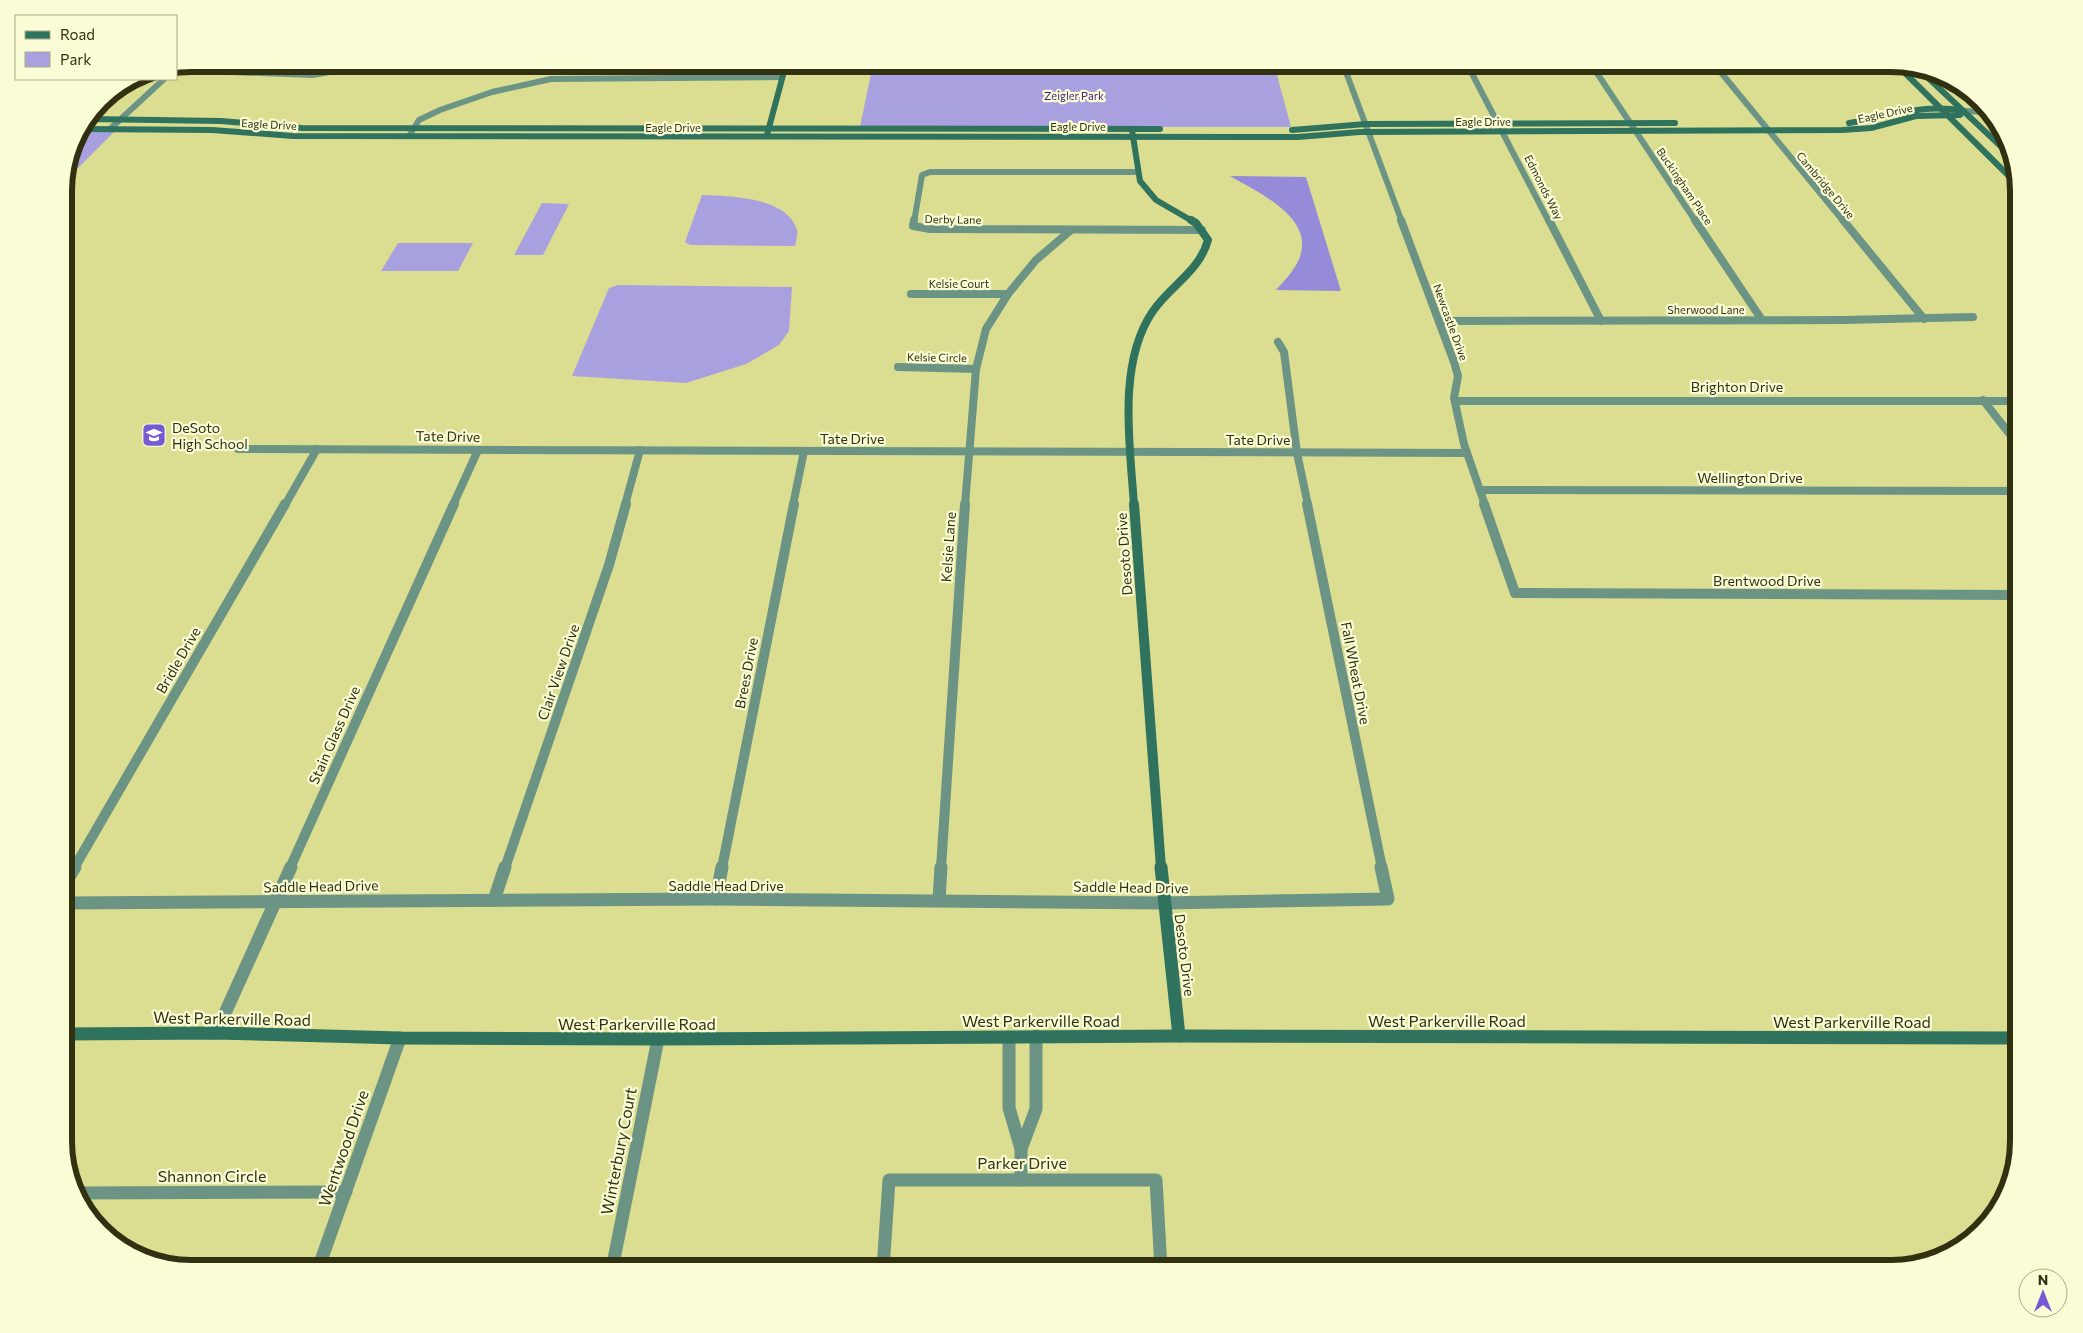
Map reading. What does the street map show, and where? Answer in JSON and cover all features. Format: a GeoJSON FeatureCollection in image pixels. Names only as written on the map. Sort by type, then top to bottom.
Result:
{"type":"FeatureCollection","features":[{"type":"Feature","properties":{"kind":"street","name":"Newcastle Drive"},"geometry":{"type":"LineString","coordinates":[[1346,72],[1458,376],[1455,401],[1467,453],[1515,593]]}},
{"type":"Feature","properties":{"kind":"street","name":"Edmonds Way"},"geometry":{"type":"LineString","coordinates":[[1471,72],[1498,124],[1504,131],[1601,321]]}},
{"type":"Feature","properties":{"kind":"street","name":"Buckingham Place"},"geometry":{"type":"LineString","coordinates":[[1597,72],[1762,320]]}},
{"type":"Feature","properties":{"kind":"street","name":"Cambridge Drive"},"geometry":{"type":"LineString","coordinates":[[1720,72],[1924,319]]}},
{"type":"Feature","properties":{"kind":"street"},"geometry":{"type":"LineString","coordinates":[[276,73],[313,75],[331,73]]}},
{"type":"Feature","properties":{"kind":"street"},"geometry":{"type":"LineString","coordinates":[[766,137],[783,73]]}},
{"type":"Feature","properties":{"kind":"street"},"geometry":{"type":"LineString","coordinates":[[1907,74],[2009,173]]}},
{"type":"Feature","properties":{"kind":"street"},"geometry":{"type":"LineString","coordinates":[[409,136],[419,120],[466,100],[515,86],[551,79],[782,77]]}},
{"type":"Feature","properties":{"kind":"street"},"geometry":{"type":"LineString","coordinates":[[110,129],[163,80]]}},
{"type":"Feature","properties":{"kind":"street"},"geometry":{"type":"LineString","coordinates":[[1930,80],[2001,147]]}},
{"type":"Feature","properties":{"kind":"street","name":"Eagle Drive"},"geometry":{"type":"LineString","coordinates":[[91,128],[212,130],[293,136],[869,138],[1132,132],[1298,134],[1367,128],[1498,124],[1848,123],[1910,109],[1942,107],[1963,111]]}},
{"type":"Feature","properties":{"kind":"street"},"geometry":{"type":"LineString","coordinates":[[1963,111],[1980,112]]}},
{"type":"Feature","properties":{"kind":"street","name":"Eagle Drive"},"geometry":{"type":"LineString","coordinates":[[1367,128],[1504,131],[1858,129],[1916,116],[1960,115],[1963,111]]}},
{"type":"Feature","properties":{"kind":"street","name":"Eagle Drive"},"geometry":{"type":"LineString","coordinates":[[97,119],[221,121],[302,128],[1091,129],[1132,132]]}},
{"type":"Feature","properties":{"kind":"street"},"geometry":{"type":"LineString","coordinates":[[596,137],[600,128]]}},
{"type":"Feature","properties":{"kind":"street"},"geometry":{"type":"LineString","coordinates":[[869,138],[871,129]]}},
{"type":"Feature","properties":{"kind":"street"},"geometry":{"type":"LineString","coordinates":[[1000,136],[1089,133],[1091,129]]}},
{"type":"Feature","properties":{"kind":"street"},"geometry":{"type":"LineString","coordinates":[[1132,132],[1137,172],[1140,181],[1156,200],[1188,217],[1202,230]]}},
{"type":"Feature","properties":{"kind":"street","name":"Derby Lane"},"geometry":{"type":"LineString","coordinates":[[1137,172],[930,172],[922,175],[912,219],[913,226],[918,229],[1202,230]]}},
{"type":"Feature","properties":{"kind":"street","name":"Kelsie Lane"},"geometry":{"type":"LineString","coordinates":[[939,900],[968,452],[976,368],[986,328],[1008,294],[1036,260],[1071,230]]}},
{"type":"Feature","properties":{"kind":"street","name":"Desoto Drive"},"geometry":{"type":"LineString","coordinates":[[1179,1036],[1177,1002],[1164,903],[1130,452],[1130,379],[1132,352],[1153,312],[1172,289],[1202,261],[1208,240],[1202,230]]}},
{"type":"Feature","properties":{"kind":"street","name":"Kelsie Court"},"geometry":{"type":"LineString","coordinates":[[911,294],[1008,294]]}},
{"type":"Feature","properties":{"kind":"street","name":"Sherwood Lane"},"geometry":{"type":"LineString","coordinates":[[1439,321],[1973,318]]}},
{"type":"Feature","properties":{"kind":"street","name":"Fall Wheat Drive"},"geometry":{"type":"LineString","coordinates":[[1278,342],[1284,352],[1298,453],[1388,899]]}},
{"type":"Feature","properties":{"kind":"street","name":"Kelsie Circle"},"geometry":{"type":"LineString","coordinates":[[898,367],[976,368]]}},
{"type":"Feature","properties":{"kind":"street"},"geometry":{"type":"LineString","coordinates":[[1983,400],[2010,434]]}},
{"type":"Feature","properties":{"kind":"street","name":"Brighton Drive"},"geometry":{"type":"LineString","coordinates":[[1455,401],[2010,401]]}},
{"type":"Feature","properties":{"kind":"street","name":"Tate Drive"},"geometry":{"type":"LineString","coordinates":[[238,449],[1467,453]]}},
{"type":"Feature","properties":{"kind":"street","name":"Bridle Drive"},"geometry":{"type":"LineString","coordinates":[[73,869],[317,449]]}},
{"type":"Feature","properties":{"kind":"street","name":"Stain Glass Drive"},"geometry":{"type":"LineString","coordinates":[[216,1033],[273,902],[478,450]]}},
{"type":"Feature","properties":{"kind":"street","name":"Clair View Drive"},"geometry":{"type":"LineString","coordinates":[[494,900],[609,565],[640,450]]}},
{"type":"Feature","properties":{"kind":"street","name":"Brees Drive"},"geometry":{"type":"LineString","coordinates":[[716,899],[804,451]]}},
{"type":"Feature","properties":{"kind":"street","name":"Wellington Drive"},"geometry":{"type":"LineString","coordinates":[[1480,490],[2010,491]]}},
{"type":"Feature","properties":{"kind":"street","name":"Brentwood Drive"},"geometry":{"type":"LineString","coordinates":[[1515,593],[2010,595]]}},
{"type":"Feature","properties":{"kind":"street","name":"Saddle Head Drive"},"geometry":{"type":"LineString","coordinates":[[73,903],[716,899],[1164,903],[1388,899]]}},
{"type":"Feature","properties":{"kind":"street","name":"West Parkerville Road"},"geometry":{"type":"LineString","coordinates":[[73,1034],[216,1033],[400,1038],[658,1040],[1036,1036],[2010,1038]]}},
{"type":"Feature","properties":{"kind":"street"},"geometry":{"type":"LineString","coordinates":[[1021,1149],[1036,1109],[1036,1036]]}},
{"type":"Feature","properties":{"kind":"street"},"geometry":{"type":"LineString","coordinates":[[1009,1037],[1009,1108],[1021,1149],[1021,1180]]}},
{"type":"Feature","properties":{"kind":"street","name":"Wentwood Drive"},"geometry":{"type":"LineString","coordinates":[[321,1260],[400,1038]]}},
{"type":"Feature","properties":{"kind":"street","name":"Winterbury Court"},"geometry":{"type":"LineString","coordinates":[[614,1260],[658,1040]]}},
{"type":"Feature","properties":{"kind":"street","name":"Parker Drive"},"geometry":{"type":"LineString","coordinates":[[884,1260],[888,1180],[1156,1180],[1160,1260]]}},
{"type":"Feature","properties":{"kind":"street","name":"Shannon Circle"},"geometry":{"type":"LineString","coordinates":[[84,1192],[346,1192]]}},
{"type":"Feature","properties":{"kind":"green space","name":"Zeigler Park"},"geometry":{"type":"Polygon","coordinates":[[[1276,72],[1291,127],[860,127],[871,73],[1276,72]]]}},
{"type":"Feature","properties":{"kind":"green space"},"geometry":{"type":"Polygon","coordinates":[[[88,132],[114,132],[75,171],[79,153],[88,132]]]}},
{"type":"Feature","properties":{"kind":"green space"},"geometry":{"type":"Polygon","coordinates":[[[702,195],[757,200],[782,211],[791,219],[797,230],[795,246],[690,245],[685,242],[702,195]]]}},
{"type":"Feature","properties":{"kind":"green space"},"geometry":{"type":"Polygon","coordinates":[[[542,203],[569,204],[543,255],[514,255],[542,203]]]}},
{"type":"Feature","properties":{"kind":"green space"},"geometry":{"type":"Polygon","coordinates":[[[398,243],[473,243],[458,271],[381,271],[398,243]]]}},
{"type":"Feature","properties":{"kind":"green space"},"geometry":{"type":"Polygon","coordinates":[[[618,285],[792,287],[789,331],[779,345],[746,364],[686,383],[572,376],[609,288],[618,285]]]}},
{"type":"Feature","properties":{"kind":"shaded area"},"geometry":{"type":"Polygon","coordinates":[[[1230,176],[1306,177],[1341,291],[1276,290],[1292,271],[1299,259],[1302,247],[1301,235],[1287,213],[1264,196],[1230,176]]]}},
{"type":"Feature","properties":{"kind":"place","name":"DeSoto High School"},"geometry":{"type":"Point","coordinates":[154,435]}}]}
